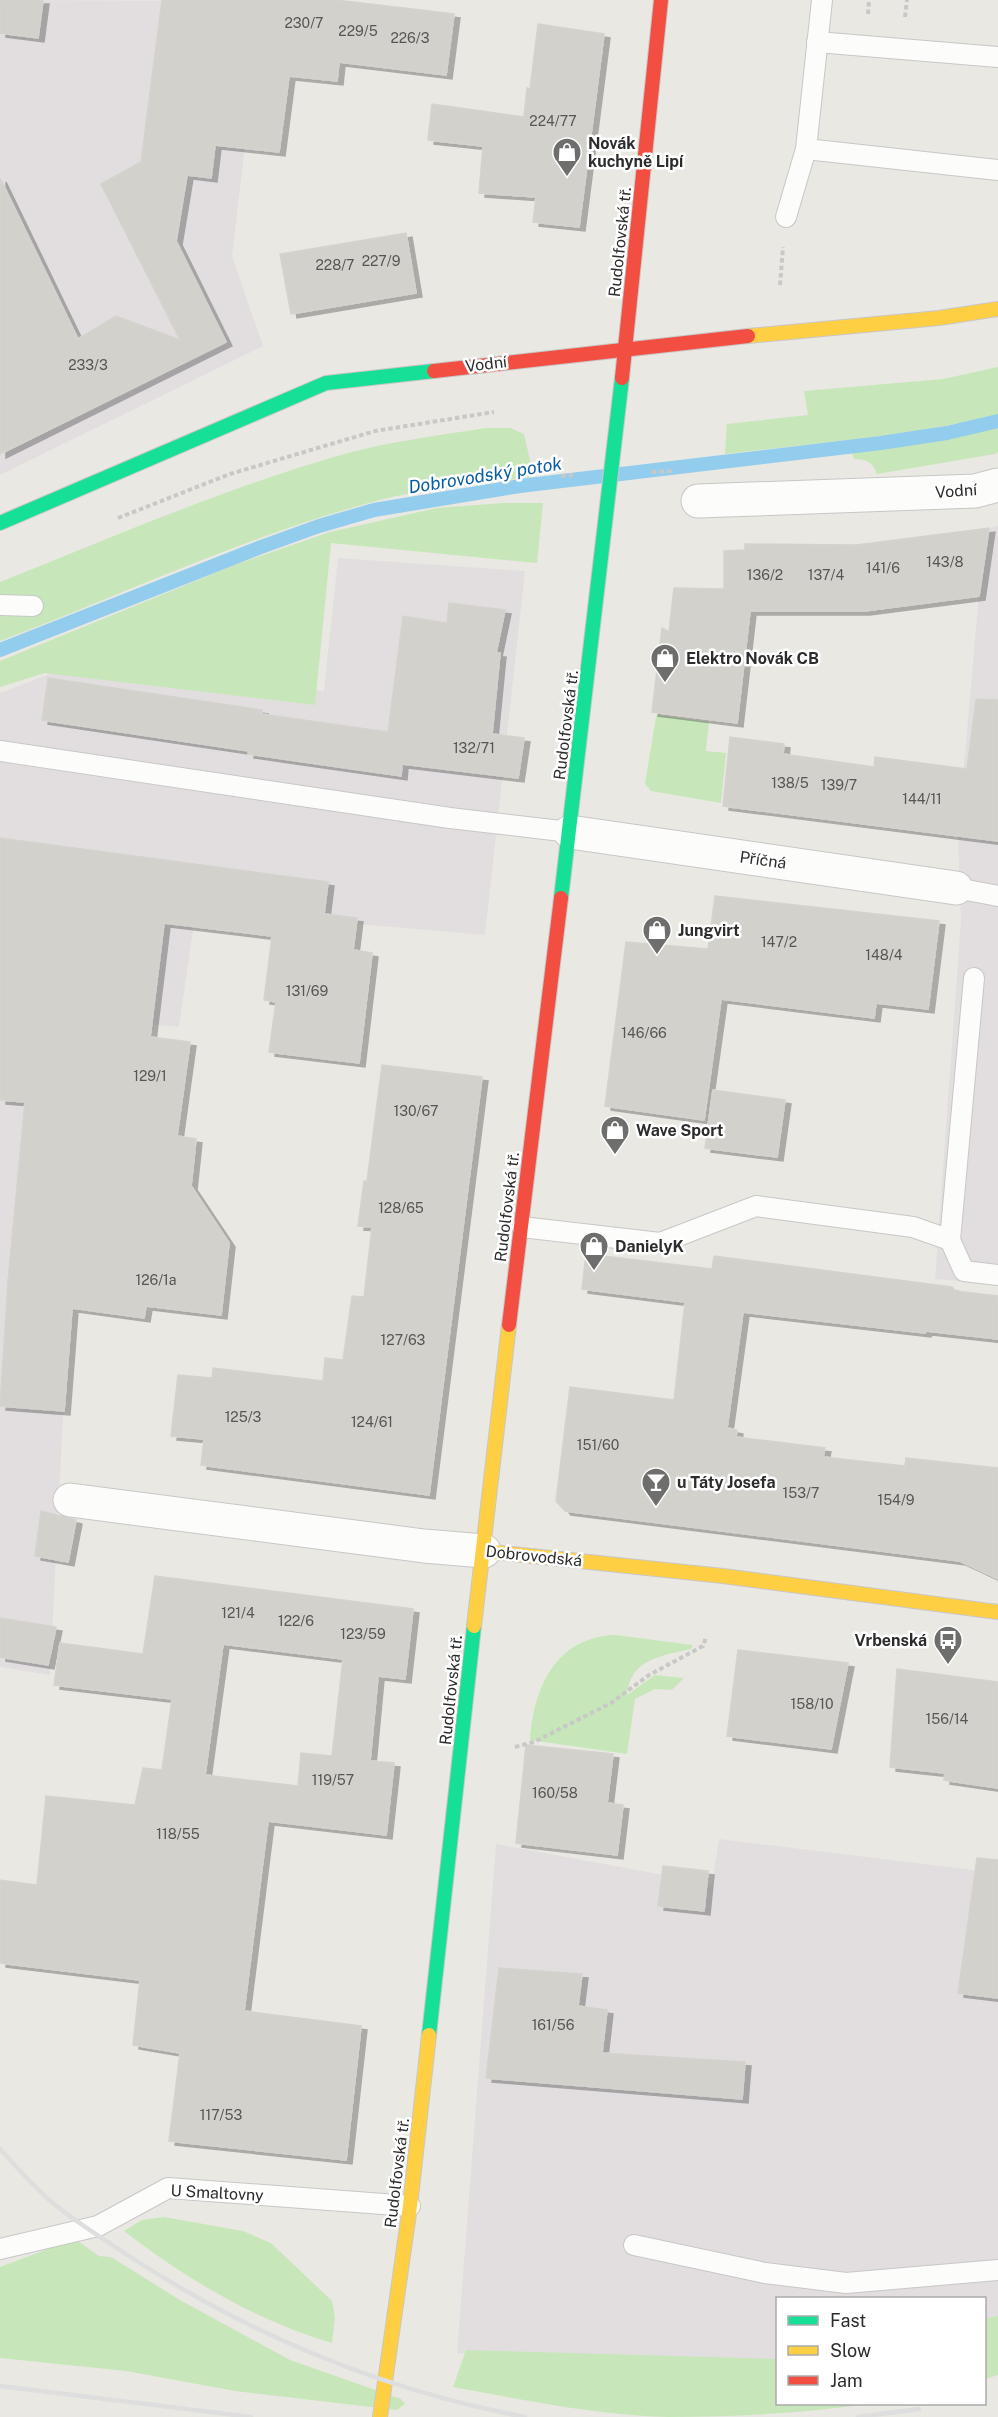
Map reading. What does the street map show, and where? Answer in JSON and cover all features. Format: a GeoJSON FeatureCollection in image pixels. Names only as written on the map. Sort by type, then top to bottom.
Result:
{"type":"FeatureCollection","features":[{"type":"Feature","properties":{"kind":"main road","name":"Rudolfovská tř."},"geometry":{"type":"LineString","coordinates":[[380,2417],[410,2206],[484,1551],[618,425],[661,0]]}},
{"type":"Feature","properties":{"kind":"main road","name":"Vodní"},"geometry":{"type":"LineString","coordinates":[[0,523],[326,383],[779,332],[939,318],[998,309]]}},
{"type":"Feature","properties":{"kind":"main road","name":"Dobrovodská"},"geometry":{"type":"LineString","coordinates":[[484,1551],[723,1576],[998,1612]]}},
{"type":"Feature","properties":{"kind":"street","name":"Vodní"},"geometry":{"type":"LineString","coordinates":[[698,501],[975,491],[998,485]]}},
{"type":"Feature","properties":{"kind":"street","name":"Příčná"},"geometry":{"type":"LineString","coordinates":[[570,832],[956,888]]}},
{"type":"Feature","properties":{"kind":"street","name":"Dobrovodská"},"geometry":{"type":"LineString","coordinates":[[70,1500],[424,1546],[484,1551]]}},
{"type":"Feature","properties":{"kind":"lane"},"geometry":{"type":"LineString","coordinates":[[786,216],[806,149],[822,0]]}},
{"type":"Feature","properties":{"kind":"lane"},"geometry":{"type":"LineString","coordinates":[[817,42],[998,57]]}},
{"type":"Feature","properties":{"kind":"lane"},"geometry":{"type":"LineString","coordinates":[[806,149],[998,170]]}},
{"type":"Feature","properties":{"kind":"lane"},"geometry":{"type":"LineString","coordinates":[[0,605],[33,606]]}},
{"type":"Feature","properties":{"kind":"lane"},"geometry":{"type":"LineString","coordinates":[[0,751],[438,817],[570,832]]}},
{"type":"Feature","properties":{"kind":"lane"},"geometry":{"type":"LineString","coordinates":[[956,888],[998,896]]}},
{"type":"Feature","properties":{"kind":"lane"},"geometry":{"type":"LineString","coordinates":[[974,978],[950,1240],[964,1271],[998,1275]]}},
{"type":"Feature","properties":{"kind":"lane"},"geometry":{"type":"LineString","coordinates":[[522,1227],[660,1243],[756,1206],[913,1227],[950,1240]]}},
{"type":"Feature","properties":{"kind":"lane","name":"U Smaltovny"},"geometry":{"type":"LineString","coordinates":[[0,2248],[98,2226],[168,2188],[410,2206]]}},
{"type":"Feature","properties":{"kind":"lane"},"geometry":{"type":"LineString","coordinates":[[634,2245],[765,2273],[846,2283],[998,2270]]}},
{"type":"Feature","properties":{"kind":"path"},"geometry":{"type":"LineString","coordinates":[[109,522],[230,474],[375,431],[494,412]]}},
{"type":"Feature","properties":{"kind":"path"},"geometry":{"type":"LineString","coordinates":[[515,1747],[534,1742],[611,1703],[649,1675],[703,1646],[706,1637]]}},
{"type":"Feature","properties":{"kind":"shaded area"},"geometry":{"type":"Polygon","coordinates":[[[0,0],[262,1],[232,256],[263,346],[0,475],[0,0]]]}},
{"type":"Feature","properties":{"kind":"shaded area"},"geometry":{"type":"Polygon","coordinates":[[[998,526],[998,1284],[935,1279],[961,920],[958,835],[980,582],[989,528],[998,526]]]}},
{"type":"Feature","properties":{"kind":"shaded area"},"geometry":{"type":"Polygon","coordinates":[[[338,558],[525,571],[485,935],[196,910],[179,1027],[83,1018],[50,1675],[0,1667],[0,693],[68,667],[324,691],[338,558]]]}},
{"type":"Feature","properties":{"kind":"shaded area"},"geometry":{"type":"Polygon","coordinates":[[[719,1839],[998,1873],[998,2317],[986,2320],[986,2297],[776,2297],[776,2362],[457,2353],[496,1844],[712,1884],[719,1839]]]}},
{"type":"Feature","properties":{"kind":"green space"},"geometry":{"type":"Polygon","coordinates":[[[998,367],[998,416],[902,434],[725,454],[727,424],[808,415],[804,391],[943,379],[998,367]]]}},
{"type":"Feature","properties":{"kind":"green space"},"geometry":{"type":"Polygon","coordinates":[[[998,426],[998,452],[995,454],[877,474],[868,462],[854,459],[852,452],[915,444],[998,426]]]}},
{"type":"Feature","properties":{"kind":"green space"},"geometry":{"type":"Polygon","coordinates":[[[486,428],[510,428],[524,434],[534,477],[418,492],[332,514],[188,565],[0,641],[0,582],[166,515],[292,470],[372,447],[486,428]]]}},
{"type":"Feature","properties":{"kind":"green space"},"geometry":{"type":"Polygon","coordinates":[[[504,503],[543,503],[537,563],[331,543],[315,705],[45,673],[0,687],[0,661],[237,564],[330,532],[437,508],[504,503]]]}},
{"type":"Feature","properties":{"kind":"green space"},"geometry":{"type":"Polygon","coordinates":[[[658,715],[709,722],[706,751],[726,753],[721,803],[651,791],[645,784],[658,715]]]}},
{"type":"Feature","properties":{"kind":"green space"},"geometry":{"type":"Polygon","coordinates":[[[615,1635],[693,1645],[691,1649],[649,1661],[634,1674],[629,1683],[627,1695],[655,1675],[684,1678],[672,1690],[655,1689],[635,1699],[627,1754],[530,1740],[537,1702],[552,1668],[563,1655],[577,1645],[595,1638],[615,1635]]]}},
{"type":"Feature","properties":{"kind":"green space"},"geometry":{"type":"Polygon","coordinates":[[[164,2217],[243,2231],[271,2243],[332,2301],[335,2317],[332,2343],[277,2323],[223,2297],[172,2266],[124,2231],[142,2220],[164,2217]]]}},
{"type":"Feature","properties":{"kind":"green space"},"geometry":{"type":"Polygon","coordinates":[[[75,2239],[99,2256],[111,2257],[180,2300],[290,2360],[401,2399],[405,2404],[397,2410],[235,2391],[126,2371],[0,2358],[0,2267],[75,2239]]]}},
{"type":"Feature","properties":{"kind":"green space"},"geometry":{"type":"Polygon","coordinates":[[[998,2316],[998,2375],[986,2379],[986,2319],[998,2316]]]}},
{"type":"Feature","properties":{"kind":"green space"},"geometry":{"type":"Polygon","coordinates":[[[466,2350],[776,2359],[776,2405],[861,2405],[745,2415],[642,2416],[534,2402],[453,2387],[466,2350]]]}},
{"type":"Feature","properties":{"kind":"building"},"geometry":{"type":"Polygon","coordinates":[[[0,0],[43,0],[38,38],[0,33],[0,0]]]}},
{"type":"Feature","properties":{"kind":"building"},"geometry":{"type":"Polygon","coordinates":[[[162,0],[336,0],[454,14],[446,75],[339,62],[337,81],[289,76],[279,152],[215,145],[211,178],[187,175],[176,241],[226,342],[0,454],[0,178],[78,339],[116,316],[180,340],[101,184],[141,162],[162,0]]]}},
{"type":"Feature","properties":{"kind":"building"},"geometry":{"type":"Polygon","coordinates":[[[538,24],[604,34],[579,227],[533,222],[536,197],[479,193],[483,146],[428,140],[432,104],[524,117],[538,24]]]}},
{"type":"Feature","properties":{"kind":"building"},"geometry":{"type":"Polygon","coordinates":[[[406,233],[416,293],[291,314],[280,254],[406,233]]]}},
{"type":"Feature","properties":{"kind":"building"},"geometry":{"type":"Polygon","coordinates":[[[989,528],[979,596],[864,611],[750,611],[737,723],[652,712],[662,628],[669,632],[674,588],[724,589],[724,551],[745,550],[745,544],[856,545],[989,528]]]}},
{"type":"Feature","properties":{"kind":"building"},"geometry":{"type":"Polygon","coordinates":[[[449,603],[505,610],[496,653],[500,653],[492,734],[524,738],[518,778],[402,764],[401,776],[248,754],[249,751],[42,720],[48,678],[262,710],[262,714],[388,732],[403,616],[447,623],[449,603]]]}},
{"type":"Feature","properties":{"kind":"building"},"geometry":{"type":"Polygon","coordinates":[[[976,699],[998,700],[998,841],[723,806],[730,737],[784,744],[783,754],[874,767],[875,757],[967,769],[976,699]]]}},
{"type":"Feature","properties":{"kind":"building"},"geometry":{"type":"Polygon","coordinates":[[[0,838],[328,882],[324,914],[357,918],[353,950],[372,953],[359,1063],[269,1052],[276,1002],[264,1000],[272,936],[164,923],[150,1037],[190,1042],[177,1136],[196,1139],[191,1186],[229,1243],[221,1315],[146,1306],[144,1318],[72,1308],[64,1411],[0,1406],[8,1281],[25,1102],[0,1100],[0,838]]]}},
{"type":"Feature","properties":{"kind":"building"},"geometry":{"type":"Polygon","coordinates":[[[715,896],[939,921],[928,1009],[876,1003],[874,1018],[721,999],[704,1120],[605,1106],[626,942],[708,949],[715,896]]]}},
{"type":"Feature","properties":{"kind":"building"},"geometry":{"type":"Polygon","coordinates":[[[382,1065],[482,1077],[429,1495],[201,1465],[204,1439],[171,1436],[178,1375],[212,1378],[213,1368],[323,1381],[325,1358],[343,1360],[352,1296],[364,1297],[372,1227],[358,1226],[364,1181],[367,1181],[382,1065]]]}},
{"type":"Feature","properties":{"kind":"building"},"geometry":{"type":"Polygon","coordinates":[[[713,1090],[785,1100],[777,1157],[705,1148],[713,1090]]]}},
{"type":"Feature","properties":{"kind":"building"},"geometry":{"type":"Polygon","coordinates":[[[586,1254],[712,1269],[714,1256],[952,1287],[955,1291],[998,1296],[998,1339],[743,1312],[727,1428],[737,1430],[736,1437],[825,1448],[823,1457],[905,1466],[906,1458],[998,1468],[998,1579],[960,1561],[565,1511],[556,1501],[570,1387],[674,1400],[685,1302],[582,1289],[586,1254]]]}},
{"type":"Feature","properties":{"kind":"building"},"geometry":{"type":"Polygon","coordinates":[[[41,1511],[76,1520],[68,1562],[35,1556],[41,1511]]]}},
{"type":"Feature","properties":{"kind":"building"},"geometry":{"type":"Polygon","coordinates":[[[155,1576],[413,1609],[405,1679],[378,1676],[370,1761],[394,1763],[386,1835],[268,1821],[244,2011],[361,2026],[346,2160],[169,2141],[180,2053],[133,2045],[140,1980],[0,1963],[0,1880],[37,1885],[46,1796],[135,1805],[143,1768],[162,1770],[172,1699],[54,1685],[60,1643],[143,1654],[155,1576]],[[223,1644],[205,1775],[298,1786],[301,1753],[332,1756],[343,1659],[223,1644]]]}},
{"type":"Feature","properties":{"kind":"building"},"geometry":{"type":"Polygon","coordinates":[[[0,1618],[56,1627],[48,1665],[0,1657],[0,1618]]]}},
{"type":"Feature","properties":{"kind":"building"},"geometry":{"type":"Polygon","coordinates":[[[738,1650],[848,1663],[831,1749],[727,1736],[738,1650]]]}},
{"type":"Feature","properties":{"kind":"building"},"geometry":{"type":"Polygon","coordinates":[[[897,1669],[998,1682],[998,1788],[944,1780],[945,1773],[890,1767],[897,1669]]]}},
{"type":"Feature","properties":{"kind":"building"},"geometry":{"type":"Polygon","coordinates":[[[526,1745],[613,1754],[607,1803],[623,1805],[617,1855],[516,1843],[526,1745]]]}},
{"type":"Feature","properties":{"kind":"building"},"geometry":{"type":"Polygon","coordinates":[[[977,1858],[998,1860],[998,1998],[958,1993],[977,1858]]]}},
{"type":"Feature","properties":{"kind":"building"},"geometry":{"type":"Polygon","coordinates":[[[663,1866],[708,1871],[704,1911],[658,1906],[663,1866]]]}},
{"type":"Feature","properties":{"kind":"building"},"geometry":{"type":"Polygon","coordinates":[[[499,1968],[582,1974],[578,2006],[607,2010],[602,2053],[745,2062],[742,2099],[486,2078],[499,1968]]]}},
{"type":"Feature","properties":{"kind":"waterway","name":"Dobrovodský potok"},"geometry":{"type":"LineString","coordinates":[[0,650],[261,547],[319,526],[374,510],[520,486],[881,443],[947,433],[998,421]]}},
{"type":"Feature","properties":{"kind":"railway"},"geometry":{"type":"LineString","coordinates":[[0,2149],[40,2191],[72,2218],[129,2256],[222,2311],[270,2335],[369,2375],[420,2392],[525,2417]]}},
{"type":"Feature","properties":{"kind":"railway"},"geometry":{"type":"LineString","coordinates":[[0,2386],[251,2417]]}},
{"type":"Feature","properties":{"kind":"railway"},"geometry":{"type":"LineString","coordinates":[[858,2417],[919,2409]]}},
{"type":"Feature","properties":{"kind":"traffic: fast"},"geometry":{"type":"LineString","coordinates":[[0,523],[326,383],[434,371]]}},
{"type":"Feature","properties":{"kind":"traffic: fast"},"geometry":{"type":"LineString","coordinates":[[561,898],[622,378]]}},
{"type":"Feature","properties":{"kind":"traffic: fast"},"geometry":{"type":"LineString","coordinates":[[429,2035],[474,1626]]}},
{"type":"Feature","properties":{"kind":"traffic: slow"},"geometry":{"type":"LineString","coordinates":[[748,336],[939,318],[998,309]]}},
{"type":"Feature","properties":{"kind":"traffic: slow"},"geometry":{"type":"LineString","coordinates":[[474,1626],[509,1325]]}},
{"type":"Feature","properties":{"kind":"traffic: slow"},"geometry":{"type":"LineString","coordinates":[[484,1551],[723,1576],[998,1612]]}},
{"type":"Feature","properties":{"kind":"traffic: slow"},"geometry":{"type":"LineString","coordinates":[[380,2417],[410,2206],[429,2035]]}},
{"type":"Feature","properties":{"kind":"traffic: jam"},"geometry":{"type":"LineString","coordinates":[[622,378],[661,0]]}},
{"type":"Feature","properties":{"kind":"traffic: jam"},"geometry":{"type":"LineString","coordinates":[[434,371],[748,336]]}},
{"type":"Feature","properties":{"kind":"traffic: jam"},"geometry":{"type":"LineString","coordinates":[[509,1325],[561,898]]}},
{"type":"Feature","properties":{"kind":"place","name":"Novák kuchyně Lipí"},"geometry":{"type":"Point","coordinates":[567,178]}},
{"type":"Feature","properties":{"kind":"place","name":"Elektro Novák CB"},"geometry":{"type":"Point","coordinates":[665,684]}},
{"type":"Feature","properties":{"kind":"place","name":"Jungvirt"},"geometry":{"type":"Point","coordinates":[657,956]}},
{"type":"Feature","properties":{"kind":"place","name":"Wave Sport"},"geometry":{"type":"Point","coordinates":[615,1156]}},
{"type":"Feature","properties":{"kind":"place","name":"DanielyK"},"geometry":{"type":"Point","coordinates":[594,1272]}},
{"type":"Feature","properties":{"kind":"place","name":"u Táty Josefa"},"geometry":{"type":"Point","coordinates":[656,1508]}},
{"type":"Feature","properties":{"kind":"place","name":"Vrbenská"},"geometry":{"type":"Point","coordinates":[948,1666]}}]}
